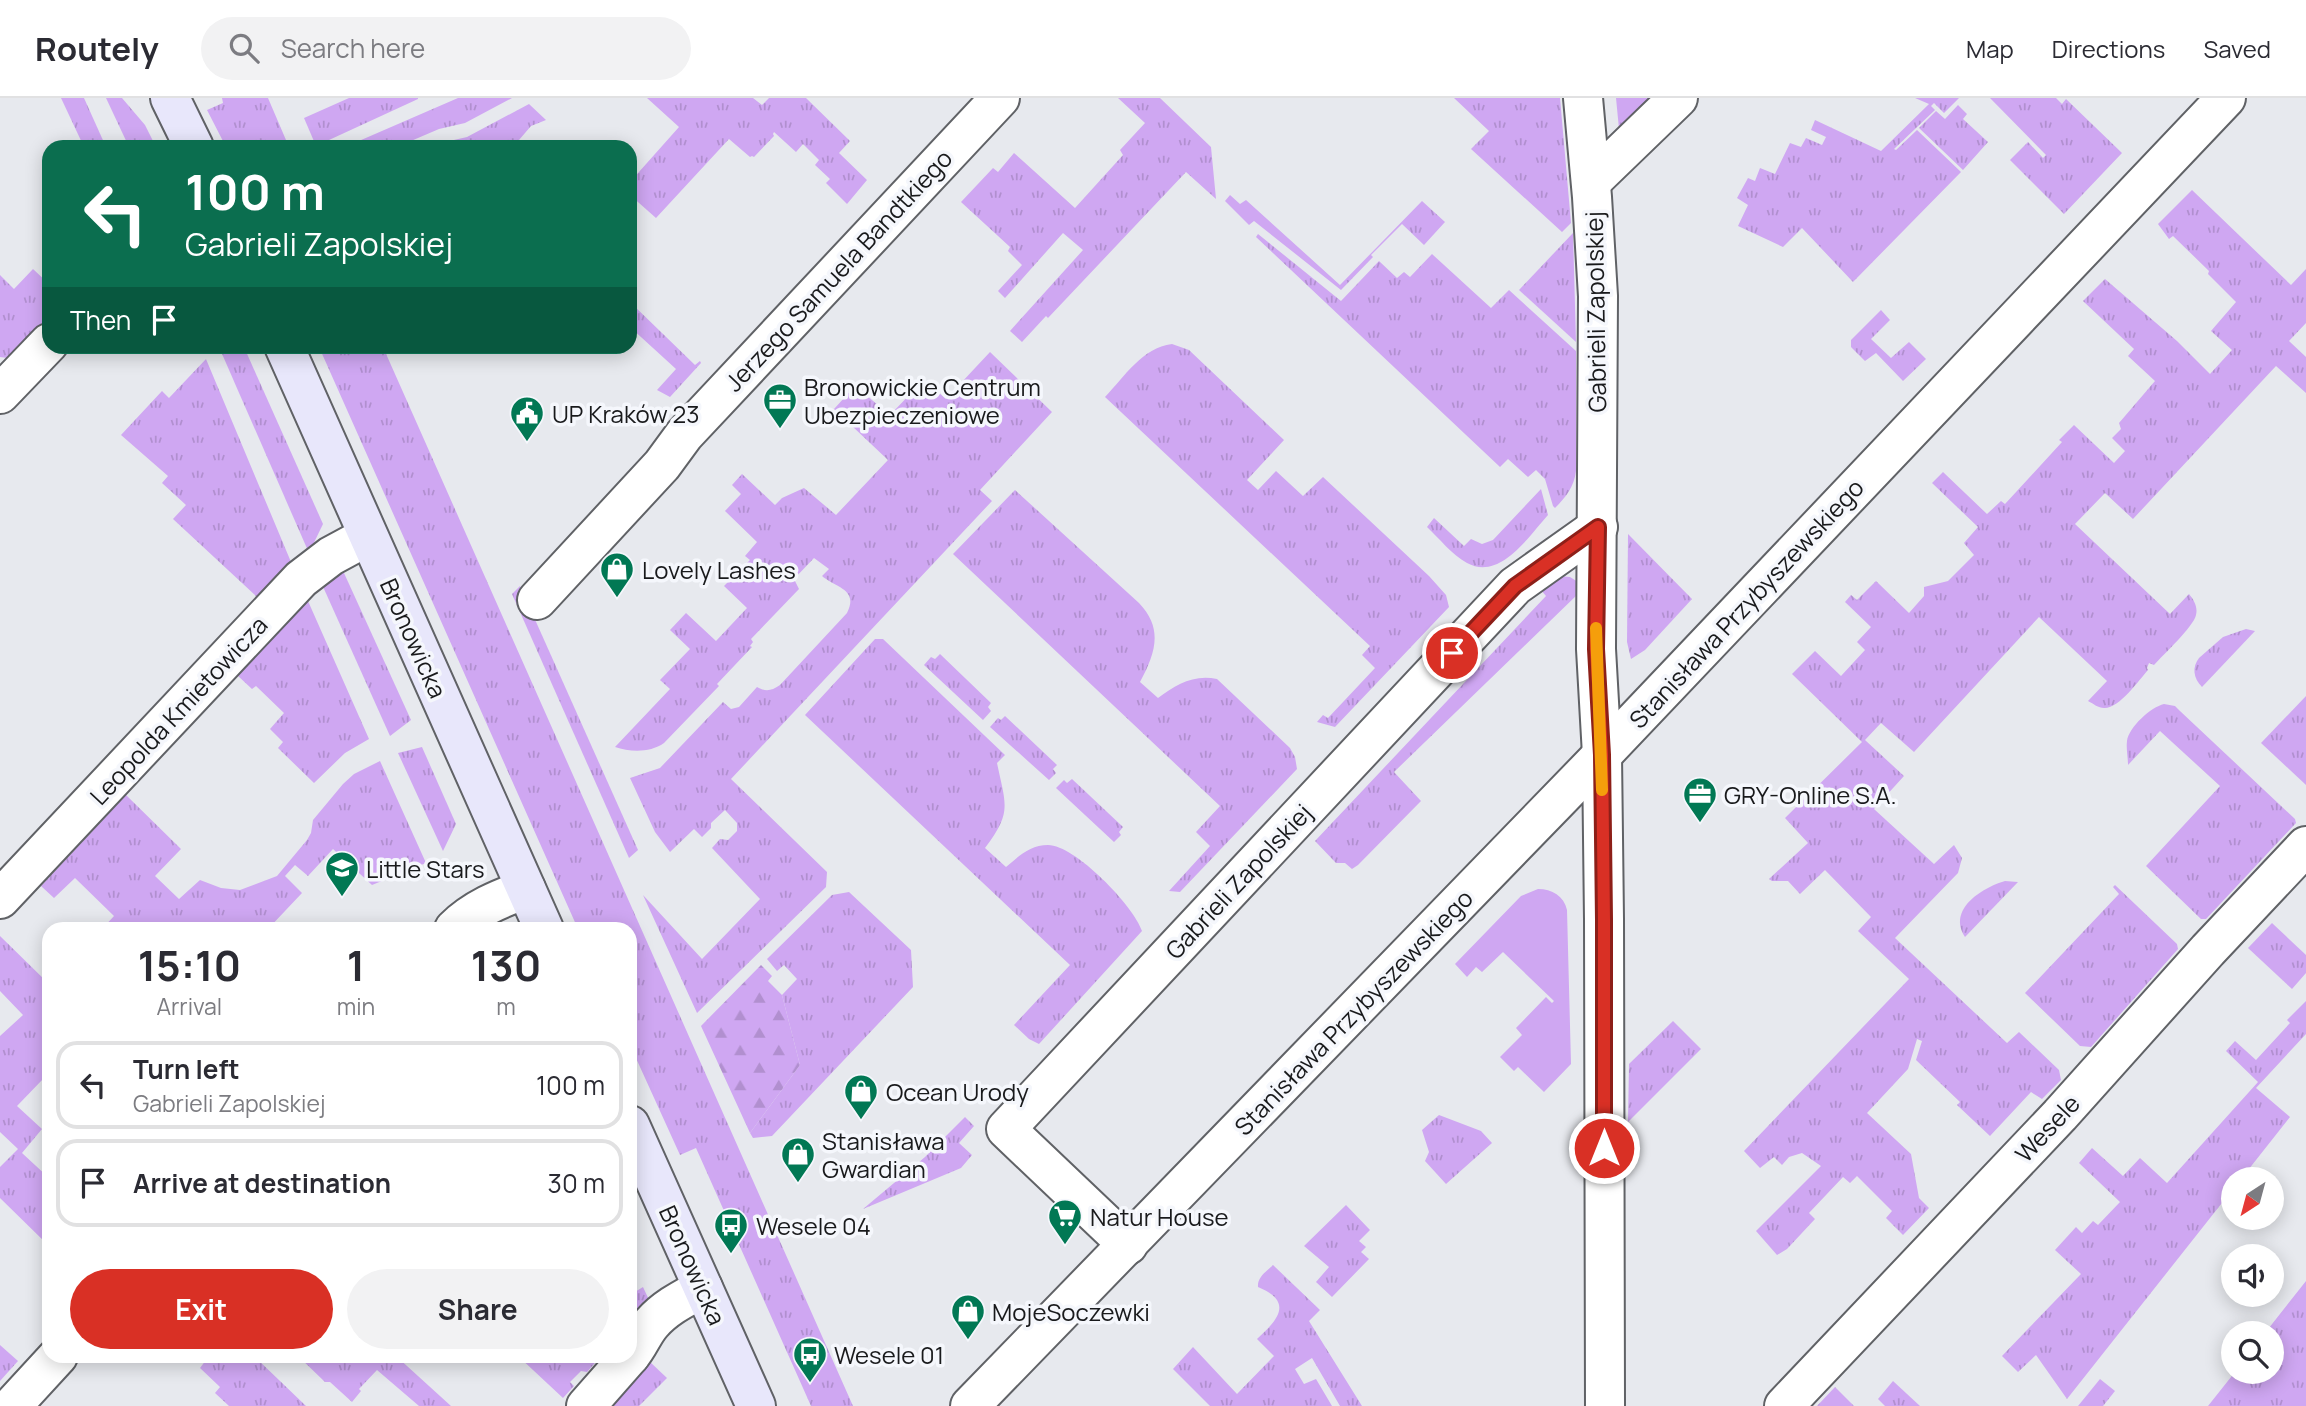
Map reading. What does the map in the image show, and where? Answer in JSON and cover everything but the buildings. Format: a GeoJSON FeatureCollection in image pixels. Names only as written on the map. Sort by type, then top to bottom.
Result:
{"type":"FeatureCollection","features":[{"type":"Feature","properties":{"kind":"street"},"geometry":{"type":"LineString","coordinates":[[170,98],[191,140]]}},
{"type":"Feature","properties":{"kind":"street","name":"Jerzego Samuela Bandtkiego"},"geometry":{"type":"LineString","coordinates":[[537,600],[662,466],[684,435],[1000,98]]}},
{"type":"Feature","properties":{"kind":"street","name":"Gabrieli Zapolskiej"},"geometry":{"type":"LineString","coordinates":[[1583,98],[1598,296],[1596,649],[1602,755],[1604,919],[1605,1406]]}},
{"type":"Feature","properties":{"kind":"street"},"geometry":{"type":"LineString","coordinates":[[1591,182],[1678,98]]}},
{"type":"Feature","properties":{"kind":"street","name":"Stanisława Przybyszewskiego"},"geometry":{"type":"LineString","coordinates":[[971,1406],[1602,755],[2226,98]]}},
{"type":"Feature","properties":{"kind":"street"},"geometry":{"type":"LineString","coordinates":[[0,394],[42,350]]}},
{"type":"Feature","properties":{"kind":"street","name":"Bronowicka"},"geometry":{"type":"LineString","coordinates":[[288,354],[541,922]]}},
{"type":"Feature","properties":{"kind":"street","name":"Gabrieli Zapolskiej"},"geometry":{"type":"LineString","coordinates":[[1128,1245],[1006,1129],[1515,586],[1598,527]]}},
{"type":"Feature","properties":{"kind":"street","name":"Leopolda Kmietowicza"},"geometry":{"type":"LineString","coordinates":[[0,899],[301,579],[331,556],[368,536]]}},
{"type":"Feature","properties":{"kind":"street","name":"Wesele"},"geometry":{"type":"LineString","coordinates":[[1784,1406],[2055,1121],[2208,950],[2306,846]]}},
{"type":"Feature","properties":{"kind":"street"},"geometry":{"type":"LineString","coordinates":[[462,922],[473,912],[498,899],[526,889]]}},
{"type":"Feature","properties":{"kind":"street","name":"Bronowicka"},"geometry":{"type":"LineString","coordinates":[[637,1140],[756,1406]]}},
{"type":"Feature","properties":{"kind":"street"},"geometry":{"type":"LineString","coordinates":[[637,1346],[664,1311],[704,1288]]}},
{"type":"Feature","properties":{"kind":"street"},"geometry":{"type":"LineString","coordinates":[[12,1406],[52,1363]]}},
{"type":"Feature","properties":{"kind":"street"},"geometry":{"type":"LineString","coordinates":[[586,1406],[624,1363]]}},
{"type":"Feature","properties":{"kind":"green space"},"geometry":{"type":"Polygon","coordinates":[[[61,98],[84,98],[103,140],[81,140],[61,98]]]}},
{"type":"Feature","properties":{"kind":"green space"},"geometry":{"type":"Polygon","coordinates":[[[106,98],[122,98],[145,125],[152,140],[126,140],[106,98]]]}},
{"type":"Feature","properties":{"kind":"green space"},"geometry":{"type":"Polygon","coordinates":[[[222,98],[268,98],[286,140],[222,140],[207,110],[223,103],[222,98]]]}},
{"type":"Feature","properties":{"kind":"green space"},"geometry":{"type":"Polygon","coordinates":[[[349,98],[418,98],[329,140],[313,140],[304,118],[349,98]]]}},
{"type":"Feature","properties":{"kind":"green space"},"geometry":{"type":"Polygon","coordinates":[[[458,98],[512,98],[465,123],[439,129],[413,140],[361,140],[458,98]]]}},
{"type":"Feature","properties":{"kind":"green space"},"geometry":{"type":"Polygon","coordinates":[[[647,98],[753,98],[762,105],[769,98],[806,98],[850,141],[839,153],[867,180],[847,204],[826,183],[830,179],[815,165],[819,160],[803,144],[796,152],[774,132],[774,136],[754,157],[750,157],[729,139],[656,218],[637,201],[637,174],[679,127],[647,98]]]}},
{"type":"Feature","properties":{"kind":"green space"},"geometry":{"type":"Polygon","coordinates":[[[1118,98],[1160,98],[1211,147],[1216,199],[1186,172],[1022,342],[1010,331],[1083,250],[1063,233],[1005,298],[998,291],[1022,265],[1008,251],[1010,247],[961,202],[993,168],[998,172],[1014,153],[1075,208],[1123,155],[1120,150],[1145,123],[1118,98]]]}},
{"type":"Feature","properties":{"kind":"green space"},"geometry":{"type":"Polygon","coordinates":[[[1454,98],[1560,98],[1571,223],[1562,232],[1471,149],[1489,131],[1454,98]]]}},
{"type":"Feature","properties":{"kind":"green space"},"geometry":{"type":"Polygon","coordinates":[[[1616,98],[1659,98],[1619,129],[1616,98]]]}},
{"type":"Feature","properties":{"kind":"green space"},"geometry":{"type":"Polygon","coordinates":[[[1915,98],[1959,98],[1944,113],[1934,103],[1931,106],[1935,110],[1894,149],[1917,130],[1961,172],[1853,282],[1802,228],[1783,247],[1738,226],[1748,205],[1737,198],[1748,178],[1755,181],[1760,168],[1775,174],[1790,143],[1801,147],[1806,138],[1822,145],[1826,137],[1811,130],[1815,120],[1881,151],[1929,104],[1915,98]]]}},
{"type":"Feature","properties":{"kind":"green space"},"geometry":{"type":"Polygon","coordinates":[[[1990,98],[2056,98],[2062,104],[2066,99],[2122,153],[2064,214],[2010,160],[2028,142],[2043,158],[2046,155],[1990,98]]]}},
{"type":"Feature","properties":{"kind":"green space"},"geometry":{"type":"Polygon","coordinates":[[[529,104],[546,120],[531,126],[519,140],[454,140],[467,137],[529,104]]]}},
{"type":"Feature","properties":{"kind":"green space"},"geometry":{"type":"Polygon","coordinates":[[[1958,105],[1967,114],[1963,119],[1988,142],[1963,170],[1919,128],[1936,111],[1945,119],[1958,105]]]}},
{"type":"Feature","properties":{"kind":"green space"},"geometry":{"type":"Polygon","coordinates":[[[2192,190],[2291,285],[2306,269],[2306,323],[2289,341],[2306,357],[2306,393],[2276,366],[2133,519],[2105,493],[2075,524],[2170,614],[2189,594],[2196,606],[2194,620],[2154,665],[2149,663],[2148,670],[2128,693],[2116,704],[2104,708],[2088,701],[2107,681],[2039,617],[1914,752],[1881,723],[1865,740],[1904,776],[1874,809],[1934,864],[1954,845],[1962,858],[1958,873],[1895,938],[2007,1043],[2019,1032],[2059,1070],[2061,1080],[2042,1099],[2031,1092],[1990,1136],[1957,1105],[1960,1102],[1916,1060],[1922,1041],[1917,1039],[1908,1069],[1867,1113],[1911,1154],[1919,1198],[1929,1208],[1903,1235],[1886,1218],[1892,1211],[1857,1176],[1850,1183],[1843,1177],[1809,1213],[1815,1219],[1787,1249],[1777,1255],[1756,1231],[1821,1166],[1802,1153],[1789,1157],[1782,1165],[1774,1157],[1760,1168],[1744,1151],[1909,979],[1858,931],[1871,917],[1825,870],[1800,894],[1788,881],[1769,879],[1808,843],[1785,818],[1862,742],[1792,674],[1815,651],[1841,676],[1865,650],[1857,642],[1871,627],[1845,602],[1851,595],[1857,600],[1876,581],[1909,613],[1924,596],[1924,587],[1948,581],[1974,555],[1964,543],[1978,527],[1932,483],[1943,472],[1987,514],[2001,501],[2005,504],[2062,442],[2059,440],[2074,425],[2114,463],[2125,451],[2112,438],[2121,429],[2119,423],[2155,381],[2128,356],[2134,349],[2083,301],[2105,279],[2177,341],[2210,374],[2232,350],[2211,331],[2236,302],[2173,236],[2169,239],[2158,224],[2192,190]]]}},
{"type":"Feature","properties":{"kind":"green space"},"geometry":{"type":"Polygon","coordinates":[[[1230,195],[1240,204],[1246,200],[1340,285],[1422,201],[1445,222],[1424,245],[1402,224],[1341,290],[1254,221],[1249,225],[1225,201],[1230,195]]]}},
{"type":"Feature","properties":{"kind":"green space"},"geometry":{"type":"Polygon","coordinates":[[[1573,233],[1576,342],[1519,290],[1573,233]]]}},
{"type":"Feature","properties":{"kind":"green space"},"geometry":{"type":"Polygon","coordinates":[[[1258,234],[1341,301],[1379,261],[1397,278],[1404,272],[1410,277],[1432,254],[1491,308],[1509,290],[1576,351],[1576,471],[1563,500],[1555,508],[1553,506],[1545,479],[1536,470],[1528,477],[1508,459],[1500,467],[1256,237],[1258,234]]]}},
{"type":"Feature","properties":{"kind":"green space"},"geometry":{"type":"Polygon","coordinates":[[[33,269],[42,277],[42,332],[15,359],[0,357],[0,275],[14,289],[33,269]]]}},
{"type":"Feature","properties":{"kind":"green space"},"geometry":{"type":"Polygon","coordinates":[[[637,309],[695,365],[700,361],[701,363],[670,397],[657,390],[676,369],[637,333],[637,309]]]}},
{"type":"Feature","properties":{"kind":"green space"},"geometry":{"type":"Polygon","coordinates":[[[1881,310],[1890,320],[1871,339],[1891,358],[1909,342],[1926,359],[1903,381],[1876,353],[1865,361],[1851,347],[1851,340],[1881,310]]]}},
{"type":"Feature","properties":{"kind":"green space"},"geometry":{"type":"Polygon","coordinates":[[[1172,344],[1189,350],[1284,440],[1247,480],[1258,490],[1276,471],[1303,496],[1323,477],[1446,595],[1449,607],[1335,727],[1317,722],[1323,715],[1328,718],[1375,668],[1362,655],[1370,646],[1105,397],[1143,357],[1172,344]]]}},
{"type":"Feature","properties":{"kind":"green space"},"geometry":{"type":"Polygon","coordinates":[[[990,352],[1052,412],[980,490],[992,501],[731,779],[827,872],[826,887],[697,1013],[643,895],[702,959],[760,899],[712,848],[720,839],[728,840],[737,831],[737,823],[725,810],[711,823],[711,828],[702,837],[694,829],[670,852],[655,832],[630,778],[660,768],[723,702],[731,709],[739,707],[757,687],[768,690],[780,685],[847,613],[850,605],[848,594],[822,576],[829,569],[814,558],[794,579],[799,589],[751,639],[752,647],[664,743],[653,749],[640,751],[615,747],[670,689],[660,680],[690,649],[670,630],[686,613],[716,641],[747,608],[724,586],[750,560],[745,556],[757,542],[725,511],[741,494],[732,485],[742,474],[775,505],[782,498],[804,488],[836,515],[888,460],[834,409],[855,386],[890,415],[915,389],[920,394],[929,384],[946,399],[990,352]]]}},
{"type":"Feature","properties":{"kind":"green space"},"geometry":{"type":"Polygon","coordinates":[[[222,354],[247,354],[323,524],[309,553],[222,354]]]}},
{"type":"Feature","properties":{"kind":"green space"},"geometry":{"type":"Polygon","coordinates":[[[322,354],[386,354],[853,1406],[811,1406],[696,1148],[680,1155],[637,1060],[637,922],[575,922],[322,354]]]}},
{"type":"Feature","properties":{"kind":"green space"},"geometry":{"type":"Polygon","coordinates":[[[206,359],[291,562],[257,597],[173,519],[186,505],[162,483],[168,476],[121,435],[162,391],[169,398],[206,359]]]}},
{"type":"Feature","properties":{"kind":"green space"},"geometry":{"type":"Polygon","coordinates":[[[1541,489],[1548,515],[1513,554],[1491,566],[1479,567],[1461,560],[1427,527],[1434,518],[1464,546],[1471,539],[1482,544],[1493,540],[1541,489]]]}},
{"type":"Feature","properties":{"kind":"green space"},"geometry":{"type":"Polygon","coordinates":[[[1015,490],[1147,613],[1154,632],[1153,652],[1140,682],[1158,698],[1193,679],[1217,679],[1290,748],[1295,757],[1297,769],[1180,892],[1169,891],[1210,846],[1196,832],[1220,806],[953,554],[1015,490]]]}},
{"type":"Feature","properties":{"kind":"green space"},"geometry":{"type":"Polygon","coordinates":[[[1628,534],[1692,599],[1645,650],[1631,659],[1627,642],[1628,534]]]}},
{"type":"Feature","properties":{"kind":"green space"},"geometry":{"type":"Polygon","coordinates":[[[344,573],[411,720],[390,736],[320,580],[344,573]]]}},
{"type":"Feature","properties":{"kind":"green space"},"geometry":{"type":"Polygon","coordinates":[[[1559,576],[1570,577],[1578,582],[1578,594],[1394,772],[1421,801],[1358,865],[1352,869],[1345,863],[1336,863],[1315,841],[1546,596],[1536,584],[1559,576]]]}},
{"type":"Feature","properties":{"kind":"green space"},"geometry":{"type":"Polygon","coordinates":[[[520,586],[638,850],[629,858],[512,594],[520,586]]]}},
{"type":"Feature","properties":{"kind":"green space"},"geometry":{"type":"Polygon","coordinates":[[[308,601],[369,739],[345,753],[314,783],[278,748],[283,742],[270,729],[284,713],[256,686],[252,689],[237,675],[308,601]]]}},
{"type":"Feature","properties":{"kind":"green space"},"geometry":{"type":"Polygon","coordinates":[[[2246,629],[2255,631],[2202,687],[2195,673],[2199,658],[2223,637],[2246,629]]]}},
{"type":"Feature","properties":{"kind":"green space"},"geometry":{"type":"Polygon","coordinates":[[[875,639],[883,639],[1005,755],[997,763],[1004,799],[1003,817],[985,848],[1006,867],[1036,847],[1048,845],[1073,855],[1116,893],[1142,931],[1039,1044],[1014,1025],[1070,965],[805,715],[875,639]]]}},
{"type":"Feature","properties":{"kind":"green space"},"geometry":{"type":"Polygon","coordinates":[[[940,654],[991,703],[988,707],[991,711],[983,720],[924,665],[931,657],[935,659],[940,654]]]}},
{"type":"Feature","properties":{"kind":"green space"},"geometry":{"type":"Polygon","coordinates":[[[2306,696],[2306,785],[2261,743],[2306,696]]]}},
{"type":"Feature","properties":{"kind":"green space"},"geometry":{"type":"Polygon","coordinates":[[[2164,704],[2175,706],[2295,819],[2296,823],[2206,919],[2201,919],[2146,866],[2220,786],[2160,731],[2128,765],[2127,741],[2132,730],[2147,713],[2164,704]]]}},
{"type":"Feature","properties":{"kind":"green space"},"geometry":{"type":"Polygon","coordinates":[[[1005,716],[1057,765],[1053,769],[1056,773],[1049,780],[990,727],[998,718],[1001,720],[1005,716]]]}},
{"type":"Feature","properties":{"kind":"green space"},"geometry":{"type":"Polygon","coordinates":[[[422,747],[456,824],[443,851],[398,753],[422,747]]]}},
{"type":"Feature","properties":{"kind":"green space"},"geometry":{"type":"Polygon","coordinates":[[[380,761],[426,863],[372,885],[333,849],[308,876],[295,865],[285,876],[302,893],[275,922],[108,922],[114,916],[75,878],[54,898],[41,886],[126,795],[181,849],[155,876],[179,899],[200,880],[221,888],[240,890],[277,876],[307,840],[313,820],[354,774],[380,761]]]}},
{"type":"Feature","properties":{"kind":"green space"},"geometry":{"type":"Polygon","coordinates":[[[1072,779],[1123,827],[1119,832],[1121,835],[1114,842],[1056,788],[1064,780],[1067,783],[1072,779]]]}},
{"type":"Feature","properties":{"kind":"green space"},"geometry":{"type":"Polygon","coordinates":[[[2005,881],[2018,882],[1965,937],[1960,918],[1963,909],[1986,889],[2005,881]]]}},
{"type":"Feature","properties":{"kind":"green space"},"geometry":{"type":"Polygon","coordinates":[[[2115,885],[2177,944],[2178,949],[2091,1047],[2080,1046],[2025,993],[2119,894],[2113,887],[2115,885]]]}},
{"type":"Feature","properties":{"kind":"green space"},"geometry":{"type":"Polygon","coordinates":[[[1538,889],[1557,894],[1567,910],[1571,1064],[1544,1092],[1518,1067],[1514,1071],[1500,1057],[1522,1035],[1516,1028],[1546,997],[1552,1003],[1554,1001],[1503,952],[1482,972],[1476,967],[1467,977],[1455,964],[1521,896],[1538,889]]]}},
{"type":"Feature","properties":{"kind":"green space"},"geometry":{"type":"Polygon","coordinates":[[[849,892],[911,950],[913,987],[772,1136],[753,1138],[750,1133],[800,1065],[782,995],[797,979],[784,965],[777,971],[767,959],[832,895],[849,892]]]}},
{"type":"Feature","properties":{"kind":"green space"},"geometry":{"type":"Polygon","coordinates":[[[2272,923],[2306,955],[2306,973],[2292,989],[2248,948],[2272,923]]]}},
{"type":"Feature","properties":{"kind":"green space"},"geometry":{"type":"Polygon","coordinates":[[[0,936],[42,977],[42,1080],[17,1106],[42,1129],[22,1153],[42,1172],[42,1239],[0,1198],[0,1167],[18,1149],[0,1132],[0,1036],[23,1015],[0,991],[0,936]]]}},
{"type":"Feature","properties":{"kind":"green space"},"geometry":{"type":"Polygon","coordinates":[[[761,965],[772,976],[768,981],[782,995],[800,1065],[750,1133],[701,1026],[761,965]]]}},
{"type":"Feature","properties":{"kind":"green space"},"geometry":{"type":"Polygon","coordinates":[[[2306,1001],[2306,1034],[2256,1088],[2290,1117],[2250,1167],[2221,1167],[2221,1204],[2067,1399],[2036,1355],[2018,1372],[2002,1356],[2081,1274],[2055,1250],[2076,1227],[2082,1233],[2093,1221],[2098,1225],[2120,1202],[2079,1163],[2092,1148],[2123,1176],[2140,1158],[2167,1183],[2258,1082],[2226,1051],[2235,1041],[2256,1060],[2290,1023],[2287,1020],[2306,1001]]]}},
{"type":"Feature","properties":{"kind":"green space"},"geometry":{"type":"Polygon","coordinates":[[[1673,1021],[1701,1049],[1628,1122],[1629,1064],[1673,1021]]]}},
{"type":"Feature","properties":{"kind":"green space"},"geometry":{"type":"Polygon","coordinates":[[[1439,1115],[1481,1131],[1492,1143],[1446,1184],[1425,1161],[1429,1152],[1422,1130],[1439,1115]]]}},
{"type":"Feature","properties":{"kind":"green space"},"geometry":{"type":"Polygon","coordinates":[[[965,1117],[974,1126],[959,1143],[972,1155],[961,1168],[863,1209],[925,1157],[965,1117]]]}},
{"type":"Feature","properties":{"kind":"green space"},"geometry":{"type":"Polygon","coordinates":[[[1346,1205],[1370,1230],[1359,1241],[1366,1247],[1361,1252],[1369,1259],[1332,1297],[1316,1282],[1329,1267],[1304,1246],[1346,1205]]]}},
{"type":"Feature","properties":{"kind":"green space"},"geometry":{"type":"Polygon","coordinates":[[[1273,1265],[1320,1310],[1309,1321],[1362,1406],[1340,1406],[1312,1358],[1295,1369],[1304,1384],[1316,1379],[1332,1406],[1210,1406],[1173,1369],[1193,1347],[1237,1394],[1274,1356],[1257,1339],[1279,1312],[1276,1299],[1258,1287],[1261,1277],[1273,1265]]]}},
{"type":"Feature","properties":{"kind":"green space"},"geometry":{"type":"Polygon","coordinates":[[[2306,1281],[2306,1406],[2208,1406],[2225,1384],[2284,1384],[2284,1321],[2274,1321],[2306,1281]]]}},
{"type":"Feature","properties":{"kind":"green space"},"geometry":{"type":"Polygon","coordinates":[[[643,1287],[650,1302],[637,1317],[637,1291],[643,1287]]]}},
{"type":"Feature","properties":{"kind":"green space"},"geometry":{"type":"Polygon","coordinates":[[[0,1345],[18,1361],[0,1381],[0,1345]]]}},
{"type":"Feature","properties":{"kind":"green space"},"geometry":{"type":"Polygon","coordinates":[[[649,1361],[667,1378],[639,1406],[609,1406],[649,1361]]]}},
{"type":"Feature","properties":{"kind":"green space"},"geometry":{"type":"Polygon","coordinates":[[[204,1363],[261,1363],[306,1406],[229,1406],[215,1393],[220,1387],[200,1368],[204,1363]]]}},
{"type":"Feature","properties":{"kind":"green space"},"geometry":{"type":"Polygon","coordinates":[[[305,1363],[404,1363],[451,1406],[419,1406],[377,1370],[359,1389],[361,1391],[352,1402],[330,1382],[325,1382],[305,1363]]]}},
{"type":"Feature","properties":{"kind":"green space"},"geometry":{"type":"Polygon","coordinates":[[[526,1363],[595,1363],[587,1372],[581,1371],[570,1382],[574,1386],[563,1398],[526,1363]]]}},
{"type":"Feature","properties":{"kind":"green space"},"geometry":{"type":"Polygon","coordinates":[[[2100,1379],[2115,1391],[2103,1406],[2078,1406],[2100,1379]]]}},
{"type":"Feature","properties":{"kind":"green space"},"geometry":{"type":"Polygon","coordinates":[[[1893,1381],[1920,1406],[1885,1406],[1878,1399],[1893,1381]]]}},
{"type":"Feature","properties":{"kind":"green space"},"geometry":{"type":"Polygon","coordinates":[[[1835,1387],[1854,1406],[1817,1406],[1835,1387]]]}},
{"type":"Feature","properties":{"kind":"slow traffic"},"geometry":{"type":"LineString","coordinates":[[1596,628],[1602,790]]}},
{"type":"Feature","properties":{"kind":"place","name":"Bronowickie Centrum Ubezpieczeniowe"},"geometry":{"type":"Point","coordinates":[780,430]}},
{"type":"Feature","properties":{"kind":"place","name":"UP Kraków 23"},"geometry":{"type":"Point","coordinates":[527,443]}},
{"type":"Feature","properties":{"kind":"place","name":"Lovely Lashes"},"geometry":{"type":"Point","coordinates":[617,599]}},
{"type":"Feature","properties":{"kind":"place","name":"GRY-Online S.A."},"geometry":{"type":"Point","coordinates":[1700,824]}},
{"type":"Feature","properties":{"kind":"place","name":"Little Stars"},"geometry":{"type":"Point","coordinates":[342,898]}},
{"type":"Feature","properties":{"kind":"place","name":"Ocean Urody"},"geometry":{"type":"Point","coordinates":[861,1121]}},
{"type":"Feature","properties":{"kind":"place","name":"Stanisława Gwardian"},"geometry":{"type":"Point","coordinates":[798,1184]}},
{"type":"Feature","properties":{"kind":"place","name":"Natur House"},"geometry":{"type":"Point","coordinates":[1065,1246]}},
{"type":"Feature","properties":{"kind":"place","name":"Wesele 04"},"geometry":{"type":"Point","coordinates":[731,1255]}},
{"type":"Feature","properties":{"kind":"place","name":"MojeSoczewki"},"geometry":{"type":"Point","coordinates":[968,1341]}},
{"type":"Feature","properties":{"kind":"place","name":"Wesele 01"},"geometry":{"type":"Point","coordinates":[810,1384]}},
{"type":"Feature","properties":{"kind":"route"},"geometry":{"type":"LineString","coordinates":[[1452,653],[1530,573],[1598,527],[1596,649],[1602,755],[1604,1148]]}}]}
